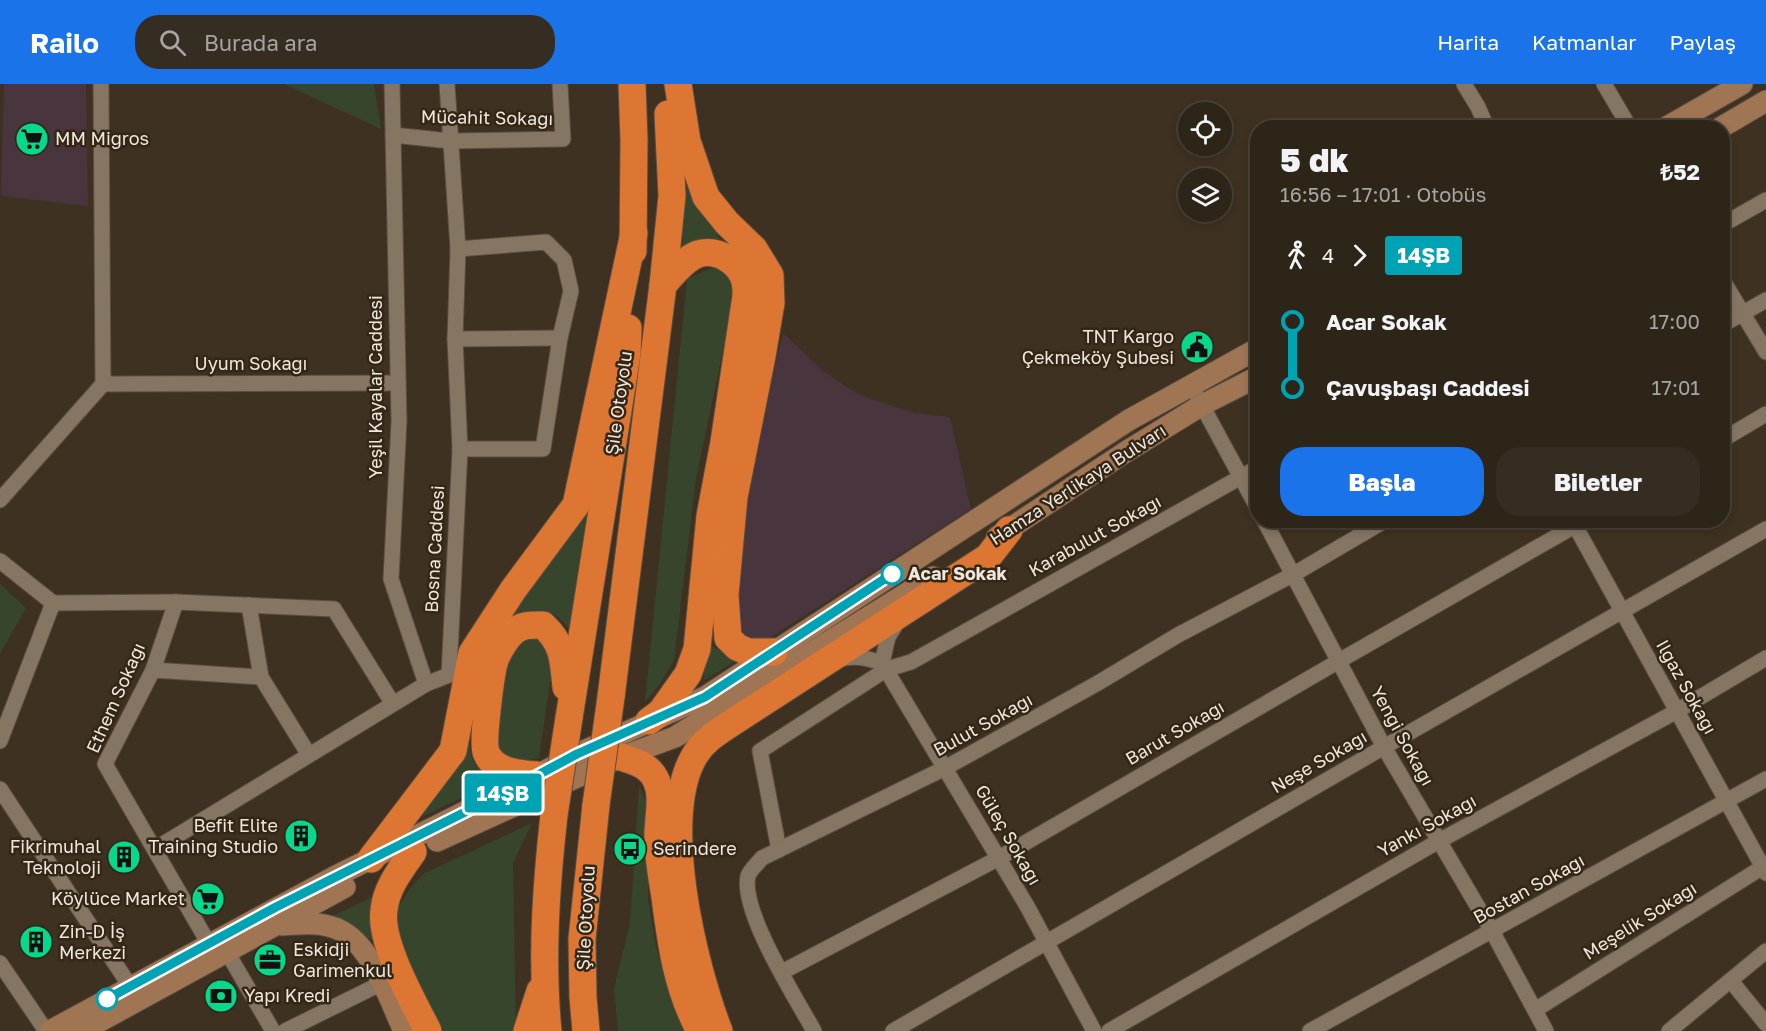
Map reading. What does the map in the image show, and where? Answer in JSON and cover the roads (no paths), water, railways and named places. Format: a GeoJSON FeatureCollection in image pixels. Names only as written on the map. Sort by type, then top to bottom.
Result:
{"type":"FeatureCollection","features":[{"type":"Feature","properties":{"kind":"highway","name":"Şile Otoyolu"},"geometry":{"type":"LineString","coordinates":[[569,718],[627,354],[634,233],[632,84]]}},
{"type":"Feature","properties":{"kind":"highway","name":"Şile Otoyolu"},"geometry":{"type":"LineString","coordinates":[[586,1031],[582,939],[596,805],[663,285],[672,196],[667,84]]}},
{"type":"Feature","properties":{"kind":"highway"},"geometry":{"type":"LineString","coordinates":[[678,84],[687,141],[706,197],[727,223],[754,249],[770,275],[771,303],[734,497],[725,596],[728,638],[737,647],[748,652],[774,652]]}},
{"type":"Feature","properties":{"kind":"highway"},"geometry":{"type":"LineString","coordinates":[[371,858],[453,751],[472,653],[513,590],[576,505],[634,233]]}},
{"type":"Feature","properties":{"kind":"highway"},"geometry":{"type":"LineString","coordinates":[[649,721],[661,712],[688,674],[697,649],[710,516],[746,296],[745,280],[734,262],[717,253],[699,254],[685,262],[663,285]]}},
{"type":"Feature","properties":{"kind":"highway"},"geometry":{"type":"LineString","coordinates":[[719,1031],[701,980],[690,933],[680,856],[678,810],[685,774],[695,754],[707,740],[988,557],[1010,530]]}},
{"type":"Feature","properties":{"kind":"highway"},"geometry":{"type":"LineString","coordinates":[[537,775],[506,771],[486,752],[486,721],[495,660],[515,630],[528,624],[543,625],[559,643],[569,718],[554,815],[546,894],[545,976],[548,1031]]}},
{"type":"Feature","properties":{"kind":"highway"},"geometry":{"type":"LineString","coordinates":[[621,757],[644,765],[656,778],[660,794],[657,836],[659,860],[673,953],[684,998],[700,1031]]}},
{"type":"Feature","properties":{"kind":"highway"},"geometry":{"type":"LineString","coordinates":[[413,852],[396,876],[386,898],[383,910],[384,929],[388,945],[428,1031]]}},
{"type":"Feature","properties":{"kind":"highway"},"geometry":{"type":"LineString","coordinates":[[527,1031],[545,976]]}},
{"type":"Feature","properties":{"kind":"main road"},"geometry":{"type":"LineString","coordinates":[[1676,120],[1719,89],[1742,84]]}},
{"type":"Feature","properties":{"kind":"main road"},"geometry":{"type":"LineString","coordinates":[[1730,122],[1766,101]]}},
{"type":"Feature","properties":{"kind":"main road","name":"Hamza Yerlikaya Bulvarı"},"geometry":{"type":"LineString","coordinates":[[218,948],[276,907],[371,858],[577,754],[705,697],[1129,420],[1250,353]]}},
{"type":"Feature","properties":{"kind":"main road","name":"Hamza Yerlikaya Bulvarı"},"geometry":{"type":"LineString","coordinates":[[218,948],[278,925],[413,852],[621,757],[675,737],[1010,530],[1124,453],[1202,405],[1250,381]]}},
{"type":"Feature","properties":{"kind":"main road"},"geometry":{"type":"LineString","coordinates":[[278,925],[317,924],[334,927],[347,934],[365,953],[404,1031]]}},
{"type":"Feature","properties":{"kind":"main road"},"geometry":{"type":"LineString","coordinates":[[48,1031],[130,986],[218,948]]}},
{"type":"Feature","properties":{"kind":"main road"},"geometry":{"type":"LineString","coordinates":[[82,1031],[218,948]]}},
{"type":"Feature","properties":{"kind":"street"},"geometry":{"type":"LineString","coordinates":[[0,500],[103,384],[101,84]]}},
{"type":"Feature","properties":{"kind":"street","name":"Yeşil Kayalar Caddesi"},"geometry":{"type":"LineString","coordinates":[[392,84],[399,421],[391,579],[426,684]]}},
{"type":"Feature","properties":{"kind":"street","name":"Bosna Caddesi"},"geometry":{"type":"LineString","coordinates":[[155,849],[426,684],[449,675],[460,449],[455,339],[458,249],[447,84]]}},
{"type":"Feature","properties":{"kind":"street","name":"Mücahit Sokağı"},"geometry":{"type":"LineString","coordinates":[[393,135],[450,141],[563,139],[560,84]]}},
{"type":"Feature","properties":{"kind":"street"},"geometry":{"type":"LineString","coordinates":[[1464,84],[1484,120]]}},
{"type":"Feature","properties":{"kind":"street"},"geometry":{"type":"LineString","coordinates":[[1604,84],[1625,120]]}},
{"type":"Feature","properties":{"kind":"street"},"geometry":{"type":"LineString","coordinates":[[1730,220],[1766,200]]}},
{"type":"Feature","properties":{"kind":"street"},"geometry":{"type":"LineString","coordinates":[[458,249],[546,242],[564,260],[571,291],[560,338],[543,449],[460,449]]}},
{"type":"Feature","properties":{"kind":"street"},"geometry":{"type":"LineString","coordinates":[[1730,292],[1766,352]]}},
{"type":"Feature","properties":{"kind":"street"},"geometry":{"type":"LineString","coordinates":[[1730,320],[1766,300]]}},
{"type":"Feature","properties":{"kind":"street"},"geometry":{"type":"LineString","coordinates":[[455,339],[560,338]]}},
{"type":"Feature","properties":{"kind":"street","name":"Uyum Sokağı"},"geometry":{"type":"LineString","coordinates":[[103,384],[398,383]]}},
{"type":"Feature","properties":{"kind":"street"},"geometry":{"type":"LineString","coordinates":[[1191,385],[1250,495]]}},
{"type":"Feature","properties":{"kind":"street"},"geometry":{"type":"LineString","coordinates":[[1730,435],[1766,414]]}},
{"type":"Feature","properties":{"kind":"street","name":"Karabulut Sokağı"},"geometry":{"type":"LineString","coordinates":[[779,850],[760,752],[884,666],[911,662],[1250,472]]}},
{"type":"Feature","properties":{"kind":"street","name":"Yengi Sokağı"},"geometry":{"type":"LineString","coordinates":[[1268,528],[1384,747],[1492,932],[1546,1031]]}},
{"type":"Feature","properties":{"kind":"street","name":"Bulut Sokağı"},"geometry":{"type":"LineString","coordinates":[[814,1031],[756,923],[748,897],[748,874],[762,858],[945,768],[1098,683],[1178,635],[1294,574],[1372,528]]}},
{"type":"Feature","properties":{"kind":"street","name":"Barut Sokağı"},"geometry":{"type":"LineString","coordinates":[[782,972],[999,858],[1568,528]]}},
{"type":"Feature","properties":{"kind":"street","name":"Ilgaz Sokağı"},"geometry":{"type":"LineString","coordinates":[[1581,528],[1622,612],[1765,868]]}},
{"type":"Feature","properties":{"kind":"street","name":"Neşe Sokağı"},"geometry":{"type":"LineString","coordinates":[[893,1031],[1766,529]]}},
{"type":"Feature","properties":{"kind":"street"},"geometry":{"type":"LineString","coordinates":[[0,561],[53,603],[176,602],[334,609],[393,704]]}},
{"type":"Feature","properties":{"kind":"street","name":"Ethem Sokağı"},"geometry":{"type":"LineString","coordinates":[[176,602],[153,670],[105,764],[155,849],[273,1031]]}},
{"type":"Feature","properties":{"kind":"street"},"geometry":{"type":"LineString","coordinates":[[0,741],[53,603]]}},
{"type":"Feature","properties":{"kind":"street"},"geometry":{"type":"LineString","coordinates":[[249,605],[261,677],[309,755]]}},
{"type":"Feature","properties":{"kind":"street"},"geometry":{"type":"LineString","coordinates":[[827,661],[865,657],[884,666],[888,638],[898,621],[911,607]]}},
{"type":"Feature","properties":{"kind":"street","name":"Yankı Sokağı"},"geometry":{"type":"LineString","coordinates":[[1109,1031],[1439,842],[1677,711],[1766,658]]}},
{"type":"Feature","properties":{"kind":"street","name":"Güleç Sokağı"},"geometry":{"type":"LineString","coordinates":[[884,666],[999,858],[1094,1031]]}},
{"type":"Feature","properties":{"kind":"street"},"geometry":{"type":"LineString","coordinates":[[153,670],[261,677]]}},
{"type":"Feature","properties":{"kind":"street","name":"Bostan Sokağı"},"geometry":{"type":"LineString","coordinates":[[1310,1031],[1766,779]]}},
{"type":"Feature","properties":{"kind":"street"},"geometry":{"type":"LineString","coordinates":[[0,789],[130,986]]}},
{"type":"Feature","properties":{"kind":"street","name":"Meşelik Sokağı"},"geometry":{"type":"LineString","coordinates":[[1534,1010],[1765,868]]}},
{"type":"Feature","properties":{"kind":"street"},"geometry":{"type":"LineString","coordinates":[[1669,1031],[1766,951]]}},
{"type":"Feature","properties":{"kind":"street"},"geometry":{"type":"LineString","coordinates":[[0,963],[48,1031]]}},
{"type":"Feature","properties":{"kind":"street"},"geometry":{"type":"LineString","coordinates":[[1731,981],[1766,1024]]}},
{"type":"Feature","properties":{"kind":"street"},"geometry":{"type":"LineString","coordinates":[[285,1031],[382,983]]}},
{"type":"Feature","properties":{"kind":"place","name":"MM Migros"},"geometry":{"type":"Point","coordinates":[32,139]}},
{"type":"Feature","properties":{"kind":"place","name":"TNT Kargo Çekmeköy Şubesi"},"geometry":{"type":"Point","coordinates":[1197,347]}},
{"type":"Feature","properties":{"kind":"place","name":"Acar Sokak"},"geometry":{"type":"Point","coordinates":[892,574]}},
{"type":"Feature","properties":{"kind":"place","name":"Befit Elite Training Studio"},"geometry":{"type":"Point","coordinates":[301,836]}},
{"type":"Feature","properties":{"kind":"place","name":"Serindere"},"geometry":{"type":"Point","coordinates":[630,849]}},
{"type":"Feature","properties":{"kind":"place","name":"Fikrimuhal Teknoloji"},"geometry":{"type":"Point","coordinates":[124,857]}},
{"type":"Feature","properties":{"kind":"place","name":"Köylüce Market"},"geometry":{"type":"Point","coordinates":[208,899]}},
{"type":"Feature","properties":{"kind":"place","name":"Zin-D İş Merkezi"},"geometry":{"type":"Point","coordinates":[36,942]}},
{"type":"Feature","properties":{"kind":"place","name":"Eskidji Garimenkul"},"geometry":{"type":"Point","coordinates":[270,960]}},
{"type":"Feature","properties":{"kind":"place","name":"Yapı Kredi"},"geometry":{"type":"Point","coordinates":[221,996]}}]}
